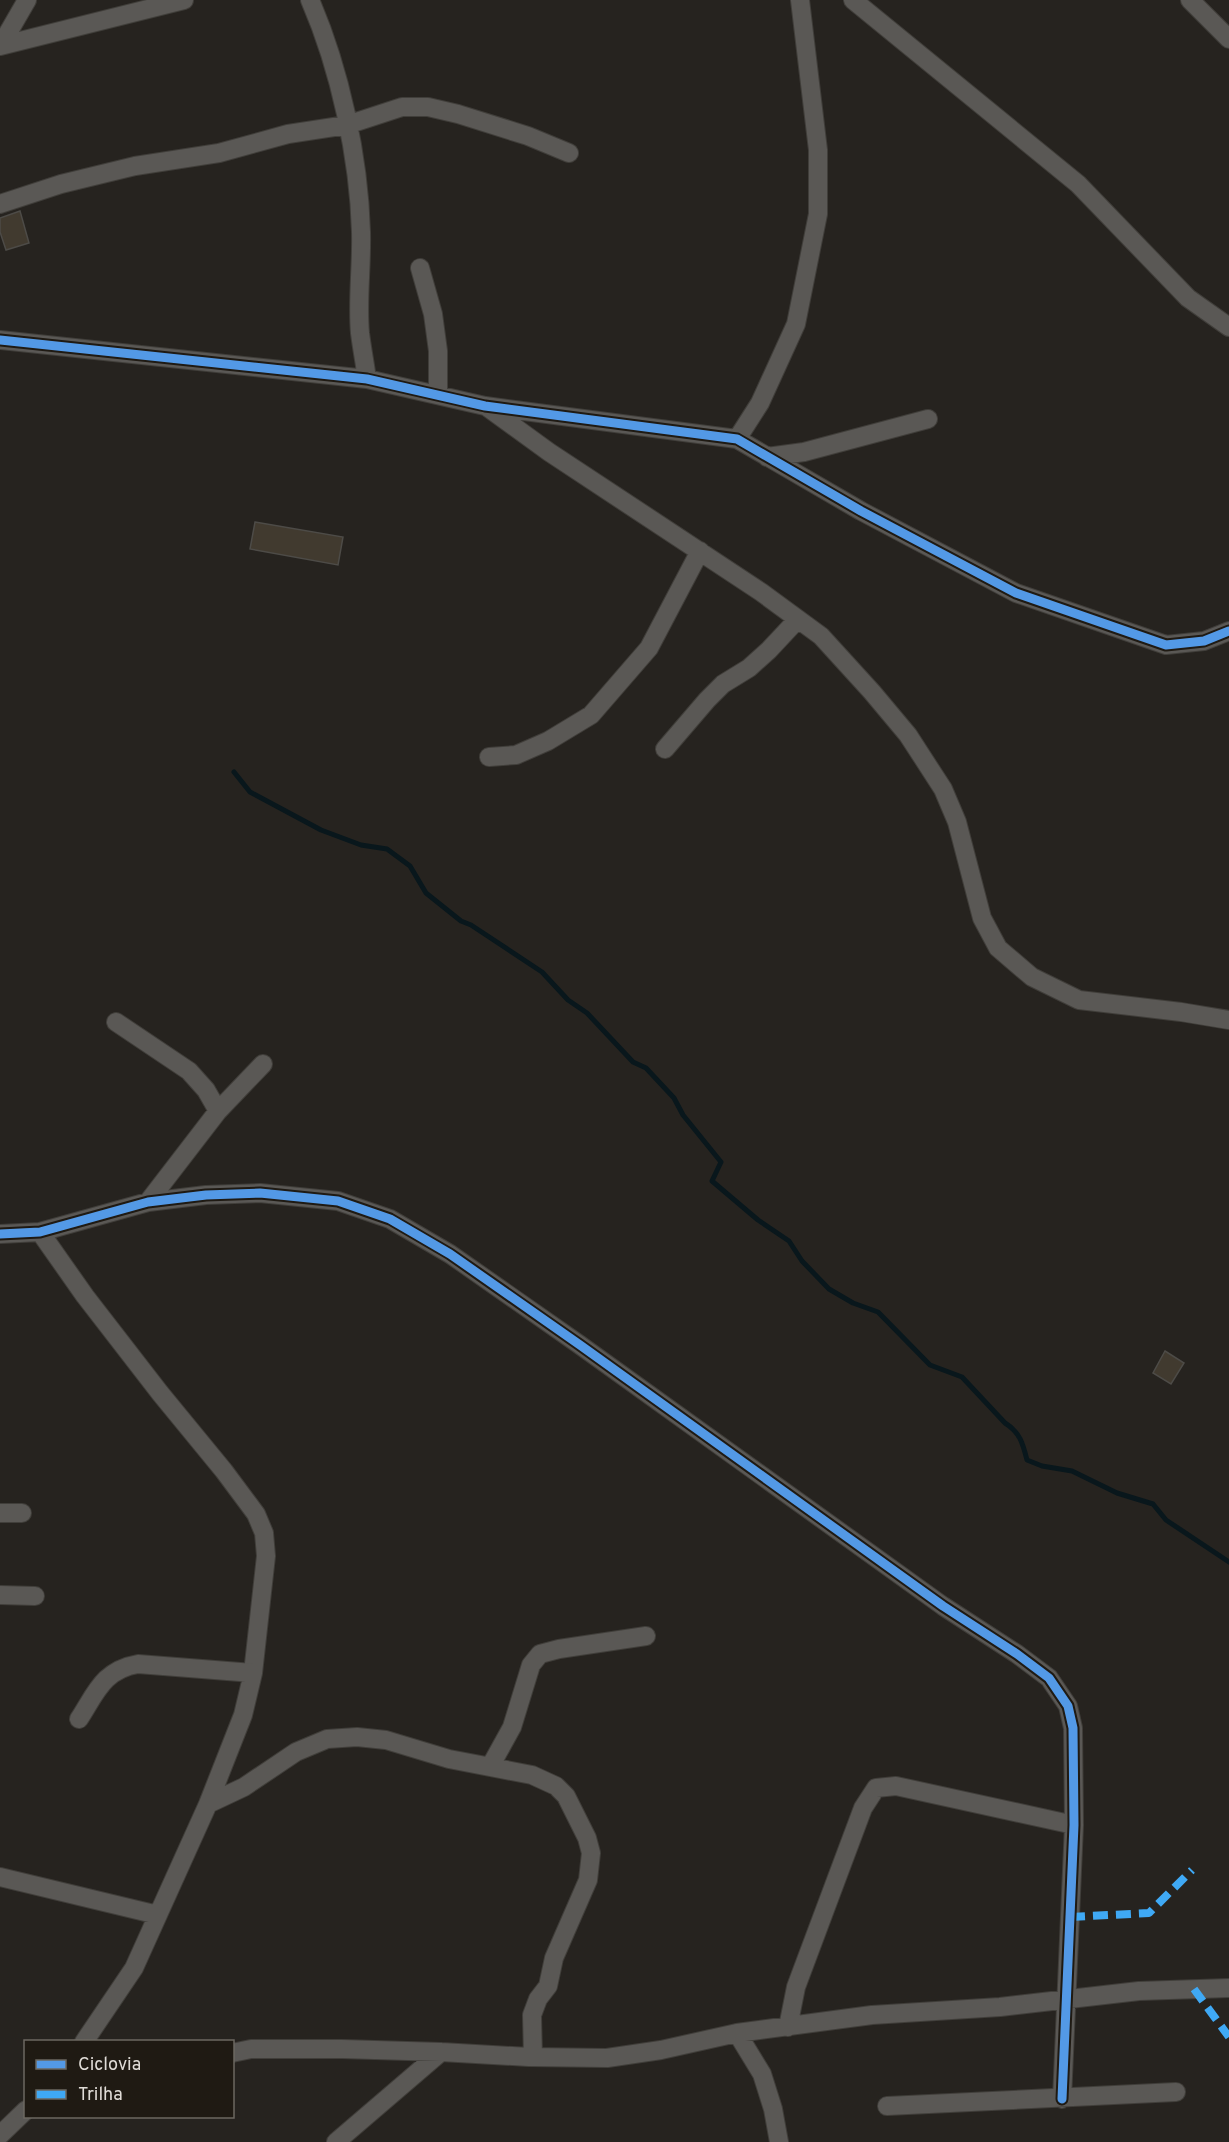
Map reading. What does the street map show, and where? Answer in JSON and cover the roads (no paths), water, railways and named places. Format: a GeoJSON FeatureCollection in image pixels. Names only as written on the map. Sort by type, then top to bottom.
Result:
{"type":"FeatureCollection","features":[{"type":"Feature","properties":{"kind":"street"},"geometry":{"type":"LineString","coordinates":[[1,46],[27,0]]}},
{"type":"Feature","properties":{"kind":"street"},"geometry":{"type":"LineString","coordinates":[[1,46],[184,0]]}},
{"type":"Feature","properties":{"kind":"street"},"geometry":{"type":"LineString","coordinates":[[310,0],[318,17],[339,87],[354,154],[361,232],[360,332],[367,379]]}},
{"type":"Feature","properties":{"kind":"street"},"geometry":{"type":"LineString","coordinates":[[737,439],[760,403],[796,324],[818,214],[818,150],[800,0]]}},
{"type":"Feature","properties":{"kind":"street"},"geometry":{"type":"LineString","coordinates":[[853,0],[1078,184],[1188,298],[1229,327]]}},
{"type":"Feature","properties":{"kind":"street"},"geometry":{"type":"LineString","coordinates":[[1190,0],[1229,39]]}},
{"type":"Feature","properties":{"kind":"street"},"geometry":{"type":"LineString","coordinates":[[0,204],[61,184],[135,165],[219,153],[288,134],[347,125],[402,107],[428,107],[458,114],[528,136],[569,153]]}},
{"type":"Feature","properties":{"kind":"street"},"geometry":{"type":"LineString","coordinates":[[420,268],[433,314],[438,351],[438,393]]}},
{"type":"Feature","properties":{"kind":"street"},"geometry":{"type":"LineString","coordinates":[[0,340],[367,379],[438,393],[485,406],[737,439],[861,511],[1016,593],[1166,645],[1204,641],[1229,631]]}},
{"type":"Feature","properties":{"kind":"street"},"geometry":{"type":"LineString","coordinates":[[485,406],[549,452],[700,551],[821,636],[908,735],[943,789],[957,822],[982,918],[998,948],[1032,977],[1079,1000],[1229,1020]]}},
{"type":"Feature","properties":{"kind":"street"},"geometry":{"type":"LineString","coordinates":[[766,457],[804,452],[928,418]]}},
{"type":"Feature","properties":{"kind":"street"},"geometry":{"type":"LineString","coordinates":[[489,757],[516,755],[549,741],[591,715],[649,648],[700,551]]}},
{"type":"Feature","properties":{"kind":"street"},"geometry":{"type":"LineString","coordinates":[[665,749],[723,684],[756,662],[798,619]]}},
{"type":"Feature","properties":{"kind":"street"},"geometry":{"type":"LineString","coordinates":[[116,1022],[189,1071],[206,1090],[218,1111]]}},
{"type":"Feature","properties":{"kind":"street"},"geometry":{"type":"LineString","coordinates":[[148,1202],[218,1111],[264,1064]]}},
{"type":"Feature","properties":{"kind":"street"},"geometry":{"type":"LineString","coordinates":[[0,1234],[40,1232],[148,1202],[206,1195],[260,1193],[338,1201],[390,1219],[450,1254],[943,1606],[1017,1654],[1049,1678],[1068,1706],[1073,1728],[1074,1825],[1062,2099]]}},
{"type":"Feature","properties":{"kind":"street"},"geometry":{"type":"LineString","coordinates":[[40,1232],[85,1296],[256,1514],[264,1533],[266,1556],[253,1673],[243,1715],[208,1804],[134,1968],[85,2040]]}},
{"type":"Feature","properties":{"kind":"street"},"geometry":{"type":"LineString","coordinates":[[0,1513],[22,1513]]}},
{"type":"Feature","properties":{"kind":"street"},"geometry":{"type":"LineString","coordinates":[[0,1596],[35,1596]]}},
{"type":"Feature","properties":{"kind":"street"},"geometry":{"type":"LineString","coordinates":[[491,1765],[512,1727],[531,1665],[540,1654],[646,1636]]}},
{"type":"Feature","properties":{"kind":"street"},"geometry":{"type":"LineString","coordinates":[[79,1719],[107,1676],[125,1666],[138,1664],[253,1673]]}},
{"type":"Feature","properties":{"kind":"street"},"geometry":{"type":"LineString","coordinates":[[208,1804],[244,1787],[296,1752],[327,1739],[357,1737],[386,1740],[449,1759],[491,1765],[532,1775],[556,1786],[566,1796],[587,1838],[591,1852],[588,1880],[554,1958],[548,1986],[538,1999],[532,2015],[533,2057]]}},
{"type":"Feature","properties":{"kind":"street"},"geometry":{"type":"LineString","coordinates":[[788,2027],[796,1988],[863,1808],[876,1788],[896,1786],[1074,1825]]}},
{"type":"Feature","properties":{"kind":"street"},"geometry":{"type":"LineString","coordinates":[[0,1877],[158,1915]]}},
{"type":"Feature","properties":{"kind":"street"},"geometry":{"type":"LineString","coordinates":[[234,2053],[252,2049],[607,2058],[661,2050],[737,2032],[872,2015],[1000,2007],[1139,1991],[1229,1988]]}},
{"type":"Feature","properties":{"kind":"street"},"geometry":{"type":"LineString","coordinates":[[737,2032],[762,2074],[773,2109],[779,2142]]}},
{"type":"Feature","properties":{"kind":"street"},"geometry":{"type":"LineString","coordinates":[[336,2142],[441,2052]]}},
{"type":"Feature","properties":{"kind":"street"},"geometry":{"type":"LineString","coordinates":[[887,2106],[1176,2092]]}},
{"type":"Feature","properties":{"kind":"street"},"geometry":{"type":"LineString","coordinates":[[0,2135],[24,2112]]}},
{"type":"Feature","properties":{"kind":"waterway"},"geometry":{"type":"LineString","coordinates":[[234,772],[250,792],[321,830],[361,845],[387,849],[410,866],[426,893],[461,921],[471,925],[542,972],[568,1000],[587,1013],[633,1062],[646,1068],[674,1098],[683,1115],[721,1162],[712,1181],[758,1220],[789,1241],[802,1261],[829,1289],[853,1303],[878,1312],[930,1365],[962,1377],[1017,1434],[1027,1460],[1042,1466],[1072,1471],[1117,1493],[1153,1504],[1166,1520],[1229,1562]]}}]}
